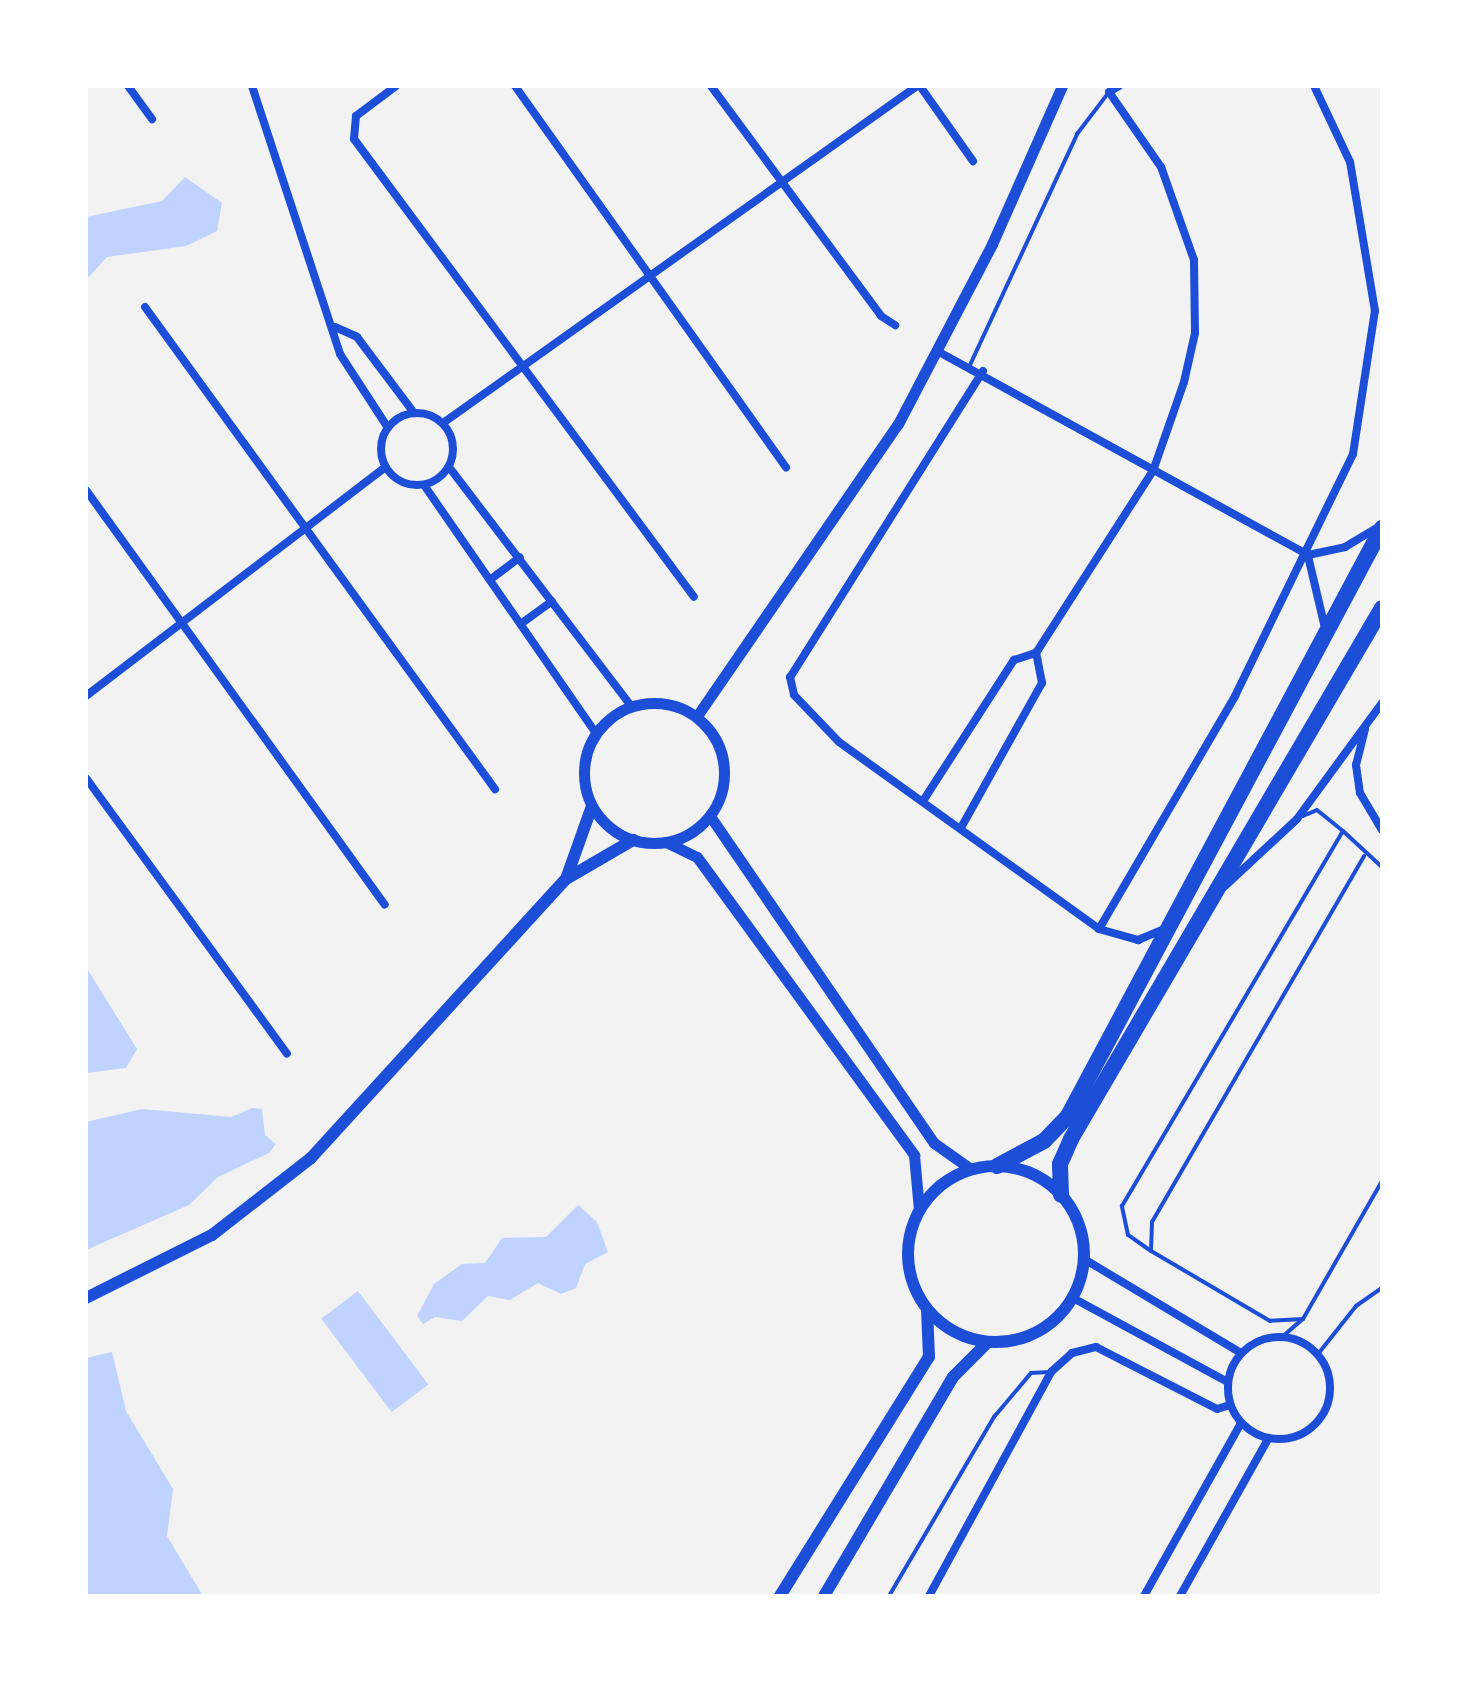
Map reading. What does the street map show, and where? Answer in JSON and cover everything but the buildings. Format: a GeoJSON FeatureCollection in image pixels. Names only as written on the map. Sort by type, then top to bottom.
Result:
{"type":"FeatureCollection","features":[{"type":"Feature","properties":{"kind":"highway"},"geometry":{"type":"LineString","coordinates":[[997,1166],[1044,1141],[1068,1116],[1328,641],[1382,526]]}},
{"type":"Feature","properties":{"kind":"highway"},"geometry":{"type":"LineString","coordinates":[[1061,1195],[1060,1164],[1071,1139],[1222,889],[1382,608]]}},
{"type":"Feature","properties":{"kind":"main road"},"geometry":{"type":"LineString","coordinates":[[566,879],[592,806]]}},
{"type":"Feature","properties":{"kind":"main road"},"geometry":{"type":"LineString","coordinates":[[86,1298],[212,1235],[311,1158],[566,879],[633,840]]}},
{"type":"Feature","properties":{"kind":"main road"},"geometry":{"type":"LineString","coordinates":[[997,1166],[1043,1180],[1061,1195],[1078,1225],[1084,1259],[1073,1298],[1037,1333],[988,1342],[944,1326],[927,1309],[909,1271],[919,1210],[941,1185],[971,1169],[997,1166]]}},
{"type":"Feature","properties":{"kind":"main road"},"geometry":{"type":"LineString","coordinates":[[780,1596],[929,1357],[927,1309]]}},
{"type":"Feature","properties":{"kind":"main road"},"geometry":{"type":"LineString","coordinates":[[824,1596],[953,1377],[988,1342]]}},
{"type":"Feature","properties":{"kind":"street"},"geometry":{"type":"LineString","coordinates":[[128,86],[152,119]]}},
{"type":"Feature","properties":{"kind":"street"},"geometry":{"type":"LineString","coordinates":[[252,86],[335,327],[340,354],[388,428]]}},
{"type":"Feature","properties":{"kind":"street"},"geometry":{"type":"LineString","coordinates":[[396,86],[356,116],[354,139],[522,371],[694,597]]}},
{"type":"Feature","properties":{"kind":"street"},"geometry":{"type":"LineString","coordinates":[[515,86],[786,468]]}},
{"type":"Feature","properties":{"kind":"street"},"geometry":{"type":"LineString","coordinates":[[711,86],[881,316],[895,325]]}},
{"type":"Feature","properties":{"kind":"street"},"geometry":{"type":"LineString","coordinates":[[443,423],[786,186],[919,86],[973,161]]}},
{"type":"Feature","properties":{"kind":"street"},"geometry":{"type":"LineString","coordinates":[[697,716],[939,352],[1062,86]]}},
{"type":"Feature","properties":{"kind":"street"},"geometry":{"type":"LineString","coordinates":[[923,801],[1014,660],[1036,653],[1153,471],[1195,333],[1194,260],[1161,167],[1109,92],[1119,86]]}},
{"type":"Feature","properties":{"kind":"street"},"geometry":{"type":"LineString","coordinates":[[1099,929],[1308,555],[1353,454],[1375,311],[1350,162],[1314,86]]}},
{"type":"Feature","properties":{"kind":"street"},"geometry":{"type":"LineString","coordinates":[[145,307],[495,789]]}},
{"type":"Feature","properties":{"kind":"street"},"geometry":{"type":"LineString","coordinates":[[335,327],[357,337],[414,413],[443,423],[454,449],[449,467],[424,485],[406,483],[386,467],[381,447],[388,428],[414,413]]}},
{"type":"Feature","properties":{"kind":"street"},"geometry":{"type":"LineString","coordinates":[[939,352],[983,371],[1153,471],[1308,555],[1345,547],[1382,526]]}},
{"type":"Feature","properties":{"kind":"street"},"geometry":{"type":"LineString","coordinates":[[983,371],[790,677],[794,695],[839,742],[962,826],[1099,929],[1138,940],[1179,917]]}},
{"type":"Feature","properties":{"kind":"street"},"geometry":{"type":"LineString","coordinates":[[86,696],[386,467]]}},
{"type":"Feature","properties":{"kind":"street"},"geometry":{"type":"LineString","coordinates":[[449,467],[631,706]]}},
{"type":"Feature","properties":{"kind":"street"},"geometry":{"type":"LineString","coordinates":[[424,485],[596,733]]}},
{"type":"Feature","properties":{"kind":"street"},"geometry":{"type":"LineString","coordinates":[[86,490],[181,626],[385,905]]}},
{"type":"Feature","properties":{"kind":"street"},"geometry":{"type":"LineString","coordinates":[[1308,555],[1328,641]]}},
{"type":"Feature","properties":{"kind":"street"},"geometry":{"type":"LineString","coordinates":[[491,579],[520,557]]}},
{"type":"Feature","properties":{"kind":"street"},"geometry":{"type":"LineString","coordinates":[[522,623],[552,601]]}},
{"type":"Feature","properties":{"kind":"street"},"geometry":{"type":"LineString","coordinates":[[962,826],[1042,683],[1036,653]]}},
{"type":"Feature","properties":{"kind":"street"},"geometry":{"type":"LineString","coordinates":[[666,842],[710,816],[721,797],[724,763],[697,716],[665,703],[631,706],[596,733],[585,761],[592,806],[633,840],[666,842],[697,857],[914,1155],[919,1210]]}},
{"type":"Feature","properties":{"kind":"street"},"geometry":{"type":"LineString","coordinates":[[1222,889],[1297,819],[1382,703]]}},
{"type":"Feature","properties":{"kind":"street"},"geometry":{"type":"LineString","coordinates":[[1366,725],[1358,779],[1382,830]]}},
{"type":"Feature","properties":{"kind":"street"},"geometry":{"type":"LineString","coordinates":[[86,778],[287,1054]]}},
{"type":"Feature","properties":{"kind":"street"},"geometry":{"type":"LineString","coordinates":[[710,816],[934,1143],[971,1169]]}},
{"type":"Feature","properties":{"kind":"street"},"geometry":{"type":"LineString","coordinates":[[1084,1259],[1241,1353]]}},
{"type":"Feature","properties":{"kind":"street"},"geometry":{"type":"LineString","coordinates":[[1073,1298],[1228,1382]]}},
{"type":"Feature","properties":{"kind":"street"},"geometry":{"type":"LineString","coordinates":[[1282,1337],[1318,1354],[1331,1386],[1320,1420],[1302,1435],[1268,1439],[1241,1423],[1230,1405],[1228,1382],[1241,1353],[1282,1337]]}},
{"type":"Feature","properties":{"kind":"street"},"geometry":{"type":"LineString","coordinates":[[929,1596],[1051,1372],[1072,1353],[1096,1347],[1217,1409],[1230,1405]]}},
{"type":"Feature","properties":{"kind":"street"},"geometry":{"type":"LineString","coordinates":[[1144,1596],[1241,1423]]}},
{"type":"Feature","properties":{"kind":"street"},"geometry":{"type":"LineString","coordinates":[[1180,1596],[1268,1439]]}},
{"type":"Feature","properties":{"kind":"lane"},"geometry":{"type":"LineString","coordinates":[[970,365],[1077,134],[1109,92]]}},
{"type":"Feature","properties":{"kind":"lane"},"geometry":{"type":"LineString","coordinates":[[1297,819],[1317,810],[1343,831],[1364,856],[1382,867]]}},
{"type":"Feature","properties":{"kind":"lane"},"geometry":{"type":"LineString","coordinates":[[1303,1319],[1270,1321],[1151,1251],[1128,1235],[1122,1206],[1343,831]]}},
{"type":"Feature","properties":{"kind":"lane"},"geometry":{"type":"LineString","coordinates":[[1151,1251],[1152,1222],[1364,856]]}},
{"type":"Feature","properties":{"kind":"lane"},"geometry":{"type":"LineString","coordinates":[[1282,1337],[1303,1319],[1382,1181]]}},
{"type":"Feature","properties":{"kind":"lane"},"geometry":{"type":"LineString","coordinates":[[1318,1354],[1356,1306],[1382,1289]]}},
{"type":"Feature","properties":{"kind":"lane"},"geometry":{"type":"LineString","coordinates":[[889,1596],[994,1417],[1031,1373],[1051,1372]]}},
{"type":"Feature","properties":{"kind":"water"},"geometry":{"type":"Polygon","coordinates":[[[185,177],[222,203],[217,231],[186,246],[107,257],[86,280],[86,217],[162,201],[185,177]]]}},
{"type":"Feature","properties":{"kind":"water"},"geometry":{"type":"Polygon","coordinates":[[[86,967],[137,1049],[126,1068],[86,1073],[86,967]]]}},
{"type":"Feature","properties":{"kind":"water"},"geometry":{"type":"Polygon","coordinates":[[[252,1108],[262,1109],[265,1135],[276,1144],[269,1153],[218,1177],[189,1205],[86,1250],[86,1122],[142,1109],[231,1117],[252,1108]]]}},
{"type":"Feature","properties":{"kind":"water"},"geometry":{"type":"Polygon","coordinates":[[[578,1205],[597,1222],[608,1252],[585,1264],[576,1288],[561,1294],[538,1283],[510,1300],[488,1296],[462,1321],[435,1317],[423,1324],[417,1316],[434,1284],[462,1264],[485,1263],[502,1238],[546,1237],[578,1205]]]}},
{"type":"Feature","properties":{"kind":"water"},"geometry":{"type":"Polygon","coordinates":[[[358,1291],[428,1384],[392,1412],[321,1319],[358,1291]]]}},
{"type":"Feature","properties":{"kind":"water"},"geometry":{"type":"Polygon","coordinates":[[[112,1352],[126,1411],[173,1489],[167,1536],[203,1596],[86,1596],[86,1358],[112,1352]]]}}]}
